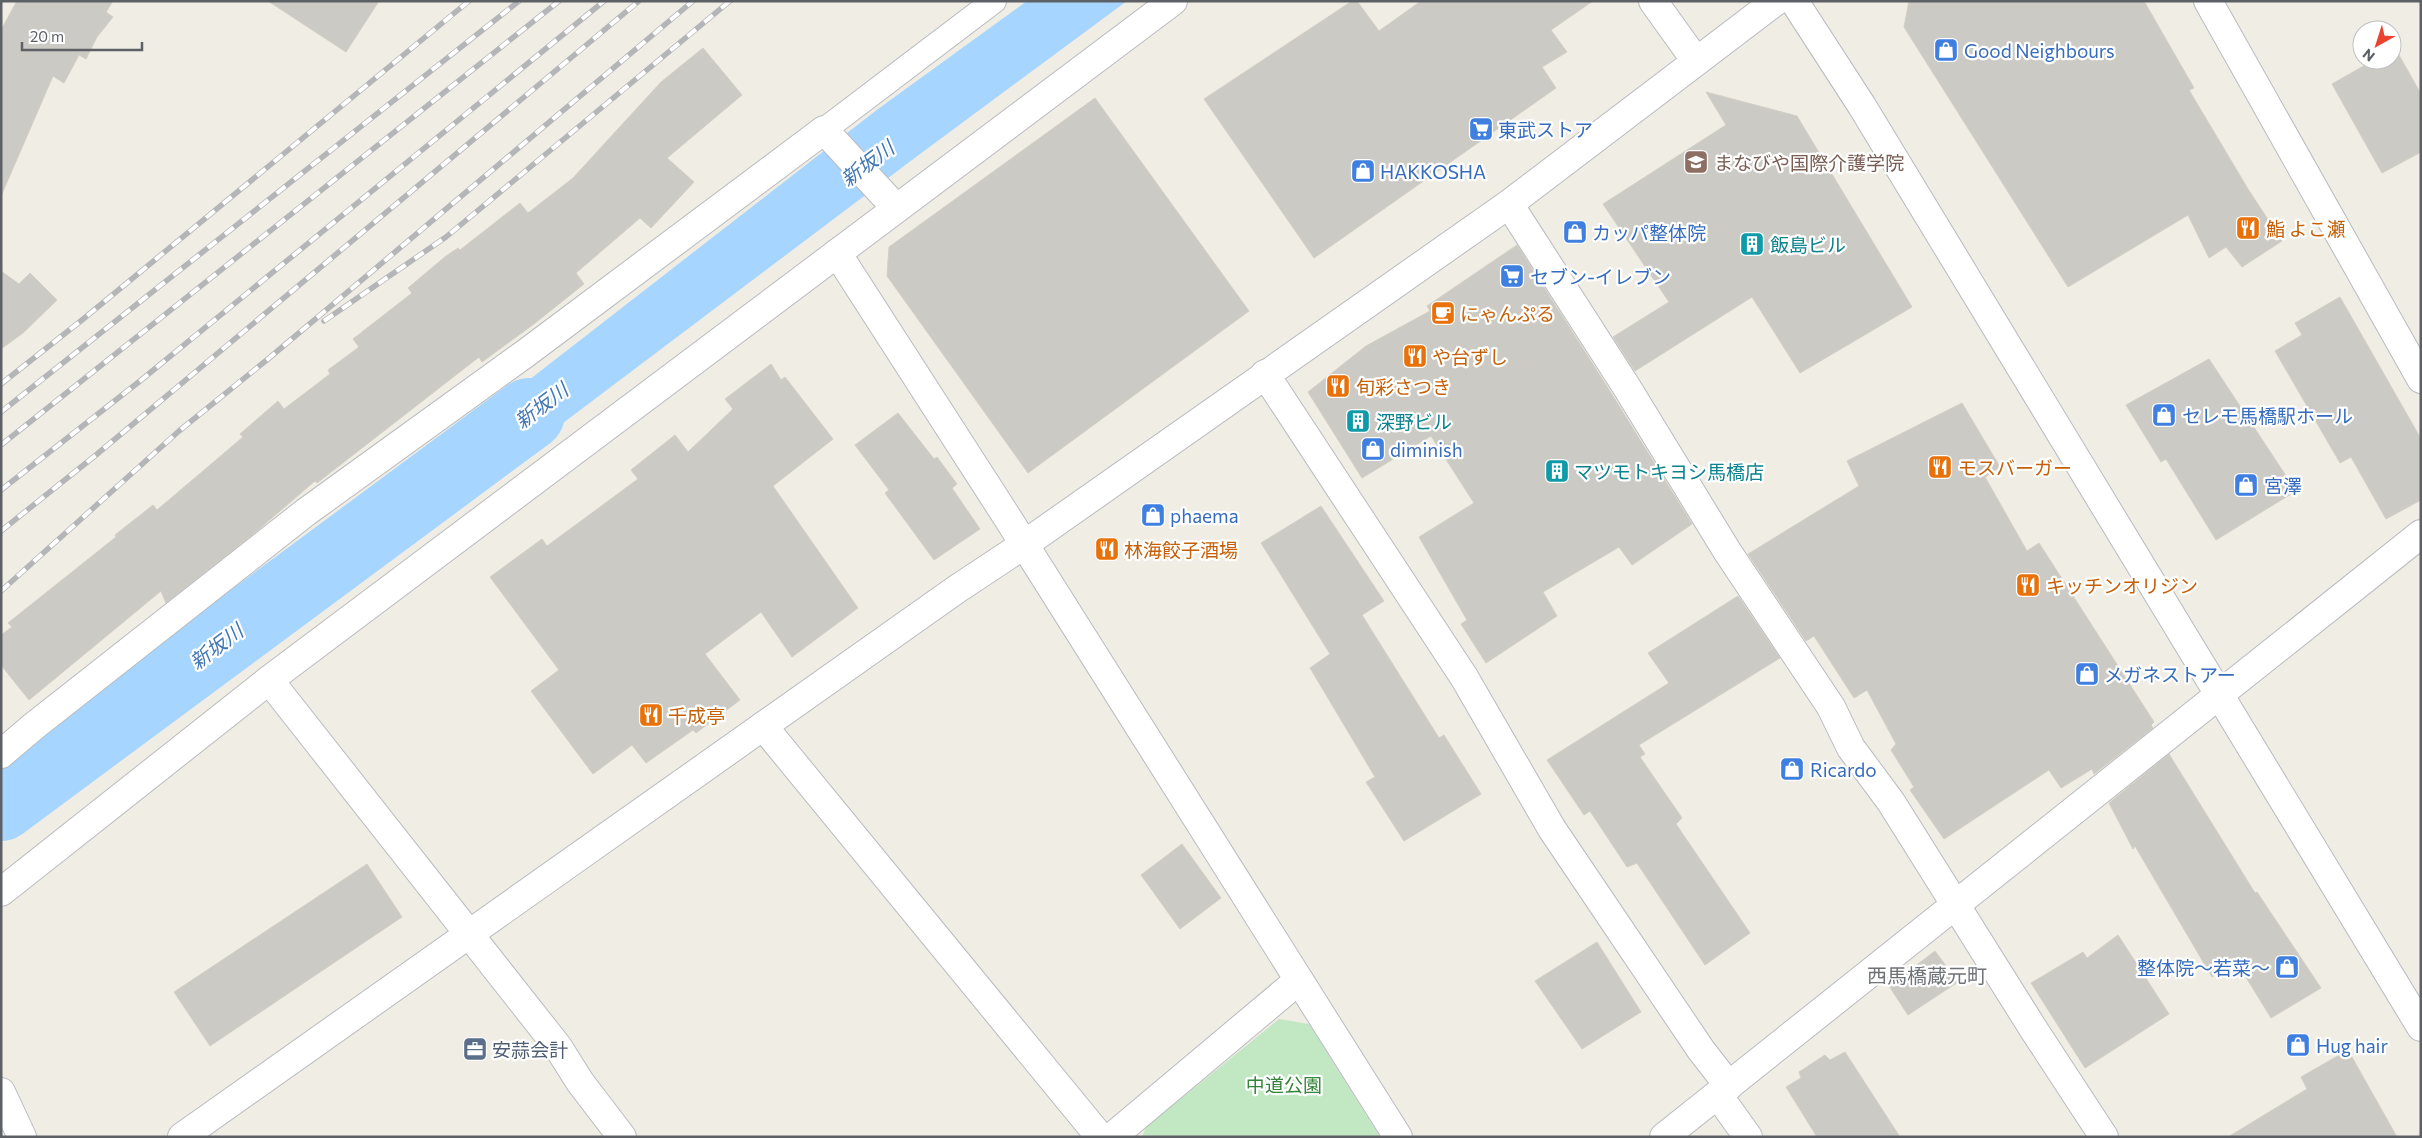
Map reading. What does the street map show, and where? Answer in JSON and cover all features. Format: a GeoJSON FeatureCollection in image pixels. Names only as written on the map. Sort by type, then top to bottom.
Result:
{"type":"FeatureCollection","features":[{"type":"Feature","properties":{"kind":"street"},"geometry":{"type":"LineString","coordinates":[[1,892],[269,680],[1173,1]]}},
{"type":"Feature","properties":{"kind":"street"},"geometry":{"type":"LineString","coordinates":[[1653,1],[1696,61]]}},
{"type":"Feature","properties":{"kind":"street"},"geometry":{"type":"LineString","coordinates":[[182,1137],[470,935],[762,726],[1509,204],[1776,1]]}},
{"type":"Feature","properties":{"kind":"street"},"geometry":{"type":"LineString","coordinates":[[1794,1],[1868,114],[2421,1027]]}},
{"type":"Feature","properties":{"kind":"street"},"geometry":{"type":"LineString","coordinates":[[2208,1],[2421,379]]}},
{"type":"Feature","properties":{"kind":"street"},"geometry":{"type":"LineString","coordinates":[[1,754],[306,512],[526,353],[824,130],[896,208]]}},
{"type":"Feature","properties":{"kind":"street"},"geometry":{"type":"LineString","coordinates":[[1509,204],[1626,386],[1727,551],[1831,707],[1851,748],[1891,802],[2034,1030],[2104,1137]]}},
{"type":"Feature","properties":{"kind":"street"},"geometry":{"type":"LineString","coordinates":[[837,253],[1025,544],[1398,1137]]}},
{"type":"Feature","properties":{"kind":"street"},"geometry":{"type":"LineString","coordinates":[[1266,374],[1464,677],[1552,829],[1701,1050],[1748,1137]]}},
{"type":"Feature","properties":{"kind":"street"},"geometry":{"type":"LineString","coordinates":[[1664,1137],[2421,534]]}},
{"type":"Feature","properties":{"kind":"street"},"geometry":{"type":"LineString","coordinates":[[269,680],[558,1047],[580,1082],[622,1137]]}},
{"type":"Feature","properties":{"kind":"street"},"geometry":{"type":"LineString","coordinates":[[762,726],[1100,1137]]}},
{"type":"Feature","properties":{"kind":"street"},"geometry":{"type":"LineString","coordinates":[[1112,1137],[1299,980]]}},
{"type":"Feature","properties":{"kind":"street"},"geometry":{"type":"LineString","coordinates":[[1,1092],[22,1137]]}},
{"type":"Feature","properties":{"kind":"lane"},"geometry":{"type":"LineString","coordinates":[[824,130],[994,1]]}},
{"type":"Feature","properties":{"kind":"green space","name":"中道公園"},"geometry":{"type":"Polygon","coordinates":[[[1279,1019],[1309,1024],[1380,1137],[1142,1137],[1146,1127],[1279,1019]]]}},
{"type":"Feature","properties":{"kind":"water"},"geometry":{"type":"Polygon","coordinates":[[[1027,1],[1127,1],[912,160],[461,500],[436,452],[878,109],[1027,1]]]}},
{"type":"Feature","properties":{"kind":"building"},"geometry":{"type":"Polygon","coordinates":[[[17,1],[113,1],[106,12],[113,17],[97,37],[86,59],[79,55],[64,83],[53,76],[1,196],[1,30],[17,1]]]}},
{"type":"Feature","properties":{"kind":"building"},"geometry":{"type":"Polygon","coordinates":[[[268,1],[379,1],[346,52],[268,1]]]}},
{"type":"Feature","properties":{"kind":"building"},"geometry":{"type":"Polygon","coordinates":[[[1352,1],[1357,1],[1379,31],[1421,1],[1593,1],[1551,30],[1567,52],[1542,67],[1556,88],[1314,258],[1204,99],[1352,1]]]}},
{"type":"Feature","properties":{"kind":"building"},"geometry":{"type":"Polygon","coordinates":[[[1909,1],[2144,1],[2194,88],[2189,90],[2248,189],[2282,241],[2242,267],[2226,247],[2209,258],[2188,215],[2068,287],[1904,27],[1909,1]]]}},
{"type":"Feature","properties":{"kind":"building"},"geometry":{"type":"Polygon","coordinates":[[[703,48],[742,95],[667,158],[694,182],[651,228],[640,218],[576,273],[584,284],[534,324],[482,362],[479,357],[317,483],[315,481],[252,535],[166,603],[161,591],[29,700],[1,665],[1,635],[12,627],[8,623],[153,505],[157,510],[243,437],[240,434],[278,401],[284,409],[330,374],[328,370],[359,347],[353,339],[412,293],[408,288],[446,256],[458,248],[460,250],[520,203],[528,213],[573,178],[661,82],[703,48]]]}},
{"type":"Feature","properties":{"kind":"building"},"geometry":{"type":"Polygon","coordinates":[[[2402,60],[2421,94],[2421,152],[2382,173],[2332,84],[2356,70],[2402,70],[2402,60]]]}},
{"type":"Feature","properties":{"kind":"building","name":"飯島ビル"},"geometry":{"type":"Polygon","coordinates":[[[1706,92],[1797,116],[1912,307],[1800,373],[1752,297],[1635,371],[1613,337],[1669,302],[1603,204],[1726,125],[1706,92]]]}},
{"type":"Feature","properties":{"kind":"building"},"geometry":{"type":"Polygon","coordinates":[[[1095,98],[1249,311],[1028,473],[887,276],[889,247],[1095,98]]]}},
{"type":"Feature","properties":{"kind":"building"},"geometry":{"type":"Polygon","coordinates":[[[1517,245],[1692,524],[1632,565],[1619,547],[1543,592],[1557,616],[1486,663],[1461,624],[1467,620],[1419,537],[1474,503],[1431,436],[1362,478],[1308,392],[1366,346],[1430,311],[1427,306],[1517,245]]]}},
{"type":"Feature","properties":{"kind":"building"},"geometry":{"type":"Polygon","coordinates":[[[1,271],[19,284],[30,273],[57,300],[23,333],[1,349],[1,271]]]}},
{"type":"Feature","properties":{"kind":"building"},"geometry":{"type":"Polygon","coordinates":[[[2340,297],[2421,439],[2421,500],[2386,519],[2351,457],[2340,463],[2275,351],[2302,335],[2295,323],[2340,297]]]}},
{"type":"Feature","properties":{"kind":"building"},"geometry":{"type":"Polygon","coordinates":[[[2209,359],[2296,491],[2216,540],[2166,459],[2161,462],[2126,405],[2209,359]]]}},
{"type":"Feature","properties":{"kind":"building"},"geometry":{"type":"Polygon","coordinates":[[[771,364],[781,380],[785,377],[833,439],[773,486],[858,608],[792,657],[761,612],[705,654],[740,700],[696,733],[693,730],[646,763],[632,745],[593,774],[531,691],[559,670],[490,577],[542,539],[547,546],[638,479],[631,470],[675,435],[688,452],[733,409],[725,399],[771,364]]]}},
{"type":"Feature","properties":{"kind":"building"},"geometry":{"type":"Polygon","coordinates":[[[1962,403],[2000,467],[1985,477],[2027,551],[2039,543],[2154,722],[2151,725],[2153,728],[2094,774],[2092,769],[2061,788],[2049,770],[1944,839],[1910,790],[1914,787],[1891,750],[1896,744],[1867,690],[1854,698],[1814,636],[1806,641],[1748,554],[1859,486],[1847,461],[1962,403]]]}},
{"type":"Feature","properties":{"kind":"building"},"geometry":{"type":"Polygon","coordinates":[[[898,413],[934,459],[937,457],[957,484],[952,488],[980,529],[934,560],[885,493],[889,490],[855,445],[898,413]]]}},
{"type":"Feature","properties":{"kind":"building"},"geometry":{"type":"Polygon","coordinates":[[[1321,506],[1384,601],[1362,615],[1439,738],[1444,735],[1481,794],[1404,841],[1366,782],[1375,777],[1310,668],[1330,654],[1261,543],[1321,506]]]}},
{"type":"Feature","properties":{"kind":"building"},"geometry":{"type":"Polygon","coordinates":[[[1738,596],[1780,658],[1639,745],[1645,754],[1640,757],[1682,818],[1676,824],[1750,933],[1705,965],[1637,863],[1627,867],[1590,811],[1584,815],[1547,760],[1669,683],[1648,653],[1738,596]]]}},
{"type":"Feature","properties":{"kind":"building"},"geometry":{"type":"Polygon","coordinates":[[[2169,754],[2255,893],[2257,892],[2321,988],[2271,1018],[2236,961],[2212,977],[2135,846],[2133,849],[2109,803],[2169,754]]]}},
{"type":"Feature","properties":{"kind":"building"},"geometry":{"type":"Polygon","coordinates":[[[1182,844],[1221,898],[1180,929],[1141,875],[1182,844]]]}},
{"type":"Feature","properties":{"kind":"building"},"geometry":{"type":"Polygon","coordinates":[[[367,864],[402,917],[210,1046],[174,992],[367,864]]]}},
{"type":"Feature","properties":{"kind":"building"},"geometry":{"type":"Polygon","coordinates":[[[2118,935],[2169,1014],[2085,1068],[2031,983],[2083,952],[2087,958],[2118,935]]]}},
{"type":"Feature","properties":{"kind":"building"},"geometry":{"type":"Polygon","coordinates":[[[1597,942],[1641,1012],[1582,1049],[1535,981],[1597,942]]]}},
{"type":"Feature","properties":{"kind":"building"},"geometry":{"type":"Polygon","coordinates":[[[1935,951],[1958,982],[1908,1015],[1889,986],[1935,951]]]}},
{"type":"Feature","properties":{"kind":"building"},"geometry":{"type":"Polygon","coordinates":[[[2348,1050],[2397,1137],[2228,1137],[2307,1089],[2301,1077],[2348,1050]]]}},
{"type":"Feature","properties":{"kind":"building"},"geometry":{"type":"Polygon","coordinates":[[[1845,1052],[1900,1137],[1817,1137],[1786,1087],[1801,1078],[1799,1072],[1825,1055],[1830,1060],[1845,1052]]]}},
{"type":"Feature","properties":{"kind":"waterway","name":"新坂川"},"geometry":{"type":"LineString","coordinates":[[1,805],[529,414]]}},
{"type":"Feature","properties":{"kind":"railway"},"geometry":{"type":"LineString","coordinates":[[1,384],[82,320],[469,1]]}},
{"type":"Feature","properties":{"kind":"railway"},"geometry":{"type":"LineString","coordinates":[[1,412],[519,1]]}},
{"type":"Feature","properties":{"kind":"railway"},"geometry":{"type":"LineString","coordinates":[[1,445],[559,1]]}},
{"type":"Feature","properties":{"kind":"railway"},"geometry":{"type":"LineString","coordinates":[[1,490],[140,381],[604,1]]}},
{"type":"Feature","properties":{"kind":"railway"},"geometry":{"type":"LineString","coordinates":[[1,531],[96,455],[639,1]]}},
{"type":"Feature","properties":{"kind":"railway"},"geometry":{"type":"LineString","coordinates":[[1,591],[179,431],[268,359],[693,1]]}},
{"type":"Feature","properties":{"kind":"railway"},"geometry":{"type":"LineString","coordinates":[[324,321],[446,237],[730,1]]}},
{"type":"Feature","properties":{"kind":"place","name":"Good Neighbours"},"geometry":{"type":"Point","coordinates":[1946,50]}},
{"type":"Feature","properties":{"kind":"place","name":"東武ストア"},"geometry":{"type":"Point","coordinates":[1481,129]}},
{"type":"Feature","properties":{"kind":"place","name":"まなびや国際介護学院"},"geometry":{"type":"Point","coordinates":[1696,162]}},
{"type":"Feature","properties":{"kind":"place","name":"HAKKOSHA"},"geometry":{"type":"Point","coordinates":[1363,171]}},
{"type":"Feature","properties":{"kind":"place","name":"鮨 よこ瀬"},"geometry":{"type":"Point","coordinates":[2248,228]}},
{"type":"Feature","properties":{"kind":"place","name":"カッパ整体院"},"geometry":{"type":"Point","coordinates":[1575,232]}},
{"type":"Feature","properties":{"kind":"place","name":"飯島ビル"},"geometry":{"type":"Point","coordinates":[1752,244]}},
{"type":"Feature","properties":{"kind":"place","name":"セブン-イレブン"},"geometry":{"type":"Point","coordinates":[1512,276]}},
{"type":"Feature","properties":{"kind":"place","name":"にゃんぷる"},"geometry":{"type":"Point","coordinates":[1443,313]}},
{"type":"Feature","properties":{"kind":"place","name":"や台ずし"},"geometry":{"type":"Point","coordinates":[1415,356]}},
{"type":"Feature","properties":{"kind":"place","name":"旬彩さつき"},"geometry":{"type":"Point","coordinates":[1338,386]}},
{"type":"Feature","properties":{"kind":"place","name":"セレモ馬橋駅ホール"},"geometry":{"type":"Point","coordinates":[2164,415]}},
{"type":"Feature","properties":{"kind":"place","name":"深野ビル"},"geometry":{"type":"Point","coordinates":[1358,421]}},
{"type":"Feature","properties":{"kind":"place","name":"diminish"},"geometry":{"type":"Point","coordinates":[1373,449]}},
{"type":"Feature","properties":{"kind":"place","name":"モスバーガー"},"geometry":{"type":"Point","coordinates":[1940,467]}},
{"type":"Feature","properties":{"kind":"place","name":"マツモトキヨシ馬橋店"},"geometry":{"type":"Point","coordinates":[1557,471]}},
{"type":"Feature","properties":{"kind":"place","name":"宮澤"},"geometry":{"type":"Point","coordinates":[2246,485]}},
{"type":"Feature","properties":{"kind":"place","name":"phaema"},"geometry":{"type":"Point","coordinates":[1153,515]}},
{"type":"Feature","properties":{"kind":"place","name":"林海餃子酒場"},"geometry":{"type":"Point","coordinates":[1107,549]}},
{"type":"Feature","properties":{"kind":"place","name":"キッチンオリジン"},"geometry":{"type":"Point","coordinates":[2028,585]}},
{"type":"Feature","properties":{"kind":"place","name":"メガネストアー"},"geometry":{"type":"Point","coordinates":[2087,674]}},
{"type":"Feature","properties":{"kind":"place","name":"千成亭"},"geometry":{"type":"Point","coordinates":[651,715]}},
{"type":"Feature","properties":{"kind":"place","name":"Ricardo"},"geometry":{"type":"Point","coordinates":[1792,769]}},
{"type":"Feature","properties":{"kind":"place","name":"整体院〜若菜〜"},"geometry":{"type":"Point","coordinates":[2287,967]}},
{"type":"Feature","properties":{"kind":"place","name":"Hug hair"},"geometry":{"type":"Point","coordinates":[2298,1045]}},
{"type":"Feature","properties":{"kind":"place","name":"安蒜会計"},"geometry":{"type":"Point","coordinates":[475,1049]}},
{"type":"Feature","properties":{"kind":"district","name":"西馬橋蔵元町"},"geometry":{"type":"Point","coordinates":[1927,975]}}]}
